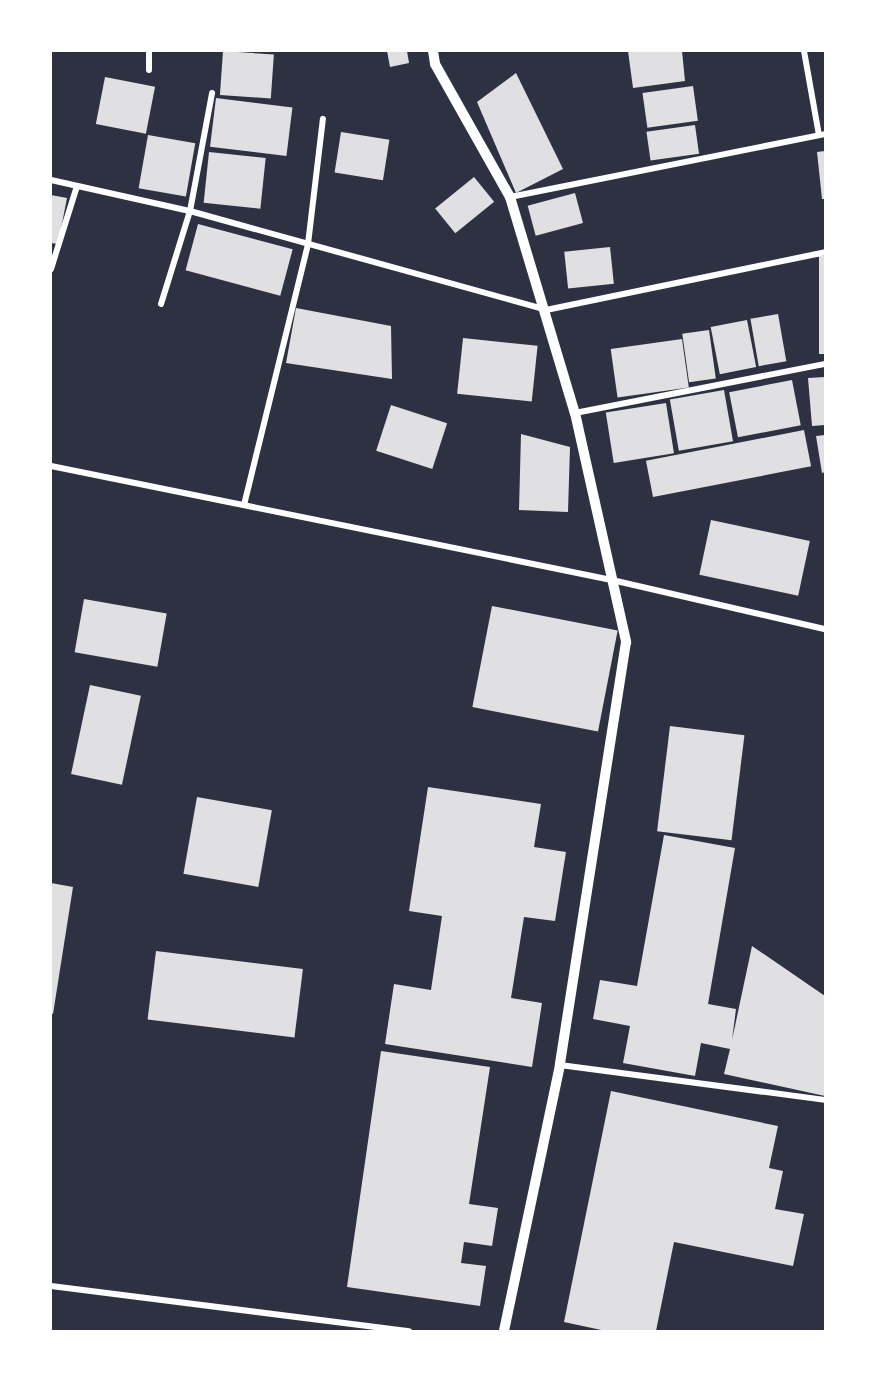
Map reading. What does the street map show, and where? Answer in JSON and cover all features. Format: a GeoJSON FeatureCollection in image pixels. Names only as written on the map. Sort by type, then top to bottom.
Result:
{"type":"FeatureCollection","features":[{"type":"Feature","properties":{"kind":"street"},"geometry":{"type":"LineString","coordinates":[[149,51],[149,70]]}},
{"type":"Feature","properties":{"kind":"street"},"geometry":{"type":"LineString","coordinates":[[433,51],[435,64],[510,197],[546,310],[575,413],[626,642],[561,1065],[504,1331]]}},
{"type":"Feature","properties":{"kind":"street"},"geometry":{"type":"LineString","coordinates":[[510,197],[822,135],[804,51]]}},
{"type":"Feature","properties":{"kind":"street"},"geometry":{"type":"LineString","coordinates":[[161,303],[190,211],[212,93]]}},
{"type":"Feature","properties":{"kind":"street"},"geometry":{"type":"LineString","coordinates":[[243,505],[308,244],[323,119]]}},
{"type":"Feature","properties":{"kind":"street"},"geometry":{"type":"LineString","coordinates":[[51,180],[190,211],[546,310],[825,252]]}},
{"type":"Feature","properties":{"kind":"street"},"geometry":{"type":"LineString","coordinates":[[51,269],[77,186]]}},
{"type":"Feature","properties":{"kind":"street"},"geometry":{"type":"LineString","coordinates":[[575,413],[825,364]]}},
{"type":"Feature","properties":{"kind":"street"},"geometry":{"type":"LineString","coordinates":[[51,466],[612,580],[825,629]]}},
{"type":"Feature","properties":{"kind":"street"},"geometry":{"type":"LineString","coordinates":[[561,1065],[825,1100]]}},
{"type":"Feature","properties":{"kind":"street"},"geometry":{"type":"LineString","coordinates":[[51,1286],[409,1331]]}},
{"type":"Feature","properties":{"kind":"building"},"geometry":{"type":"Polygon","coordinates":[[[223,51],[274,55],[271,98],[220,95],[223,51]]]}},
{"type":"Feature","properties":{"kind":"building"},"geometry":{"type":"Polygon","coordinates":[[[387,51],[407,51],[409,63],[390,67],[387,51]]]}},
{"type":"Feature","properties":{"kind":"building"},"geometry":{"type":"Polygon","coordinates":[[[628,51],[682,51],[685,81],[633,88],[628,51]]]}},
{"type":"Feature","properties":{"kind":"building"},"geometry":{"type":"Polygon","coordinates":[[[516,73],[563,169],[516,193],[477,102],[516,73]]]}},
{"type":"Feature","properties":{"kind":"building"},"geometry":{"type":"Polygon","coordinates":[[[105,77],[155,87],[146,134],[96,124],[105,77]]]}},
{"type":"Feature","properties":{"kind":"building"},"geometry":{"type":"Polygon","coordinates":[[[693,86],[698,121],[647,128],[642,93],[693,86]]]}},
{"type":"Feature","properties":{"kind":"building"},"geometry":{"type":"Polygon","coordinates":[[[216,98],[292,107],[286,156],[210,147],[216,98]]]}},
{"type":"Feature","properties":{"kind":"building"},"geometry":{"type":"Polygon","coordinates":[[[695,125],[699,154],[651,161],[646,132],[695,125]]]}},
{"type":"Feature","properties":{"kind":"building"},"geometry":{"type":"Polygon","coordinates":[[[341,132],[389,140],[383,180],[335,172],[341,132]]]}},
{"type":"Feature","properties":{"kind":"building"},"geometry":{"type":"Polygon","coordinates":[[[148,135],[195,143],[186,197],[139,188],[148,135]]]}},
{"type":"Feature","properties":{"kind":"building"},"geometry":{"type":"Polygon","coordinates":[[[825,151],[825,199],[822,199],[817,152],[825,151]]]}},
{"type":"Feature","properties":{"kind":"building"},"geometry":{"type":"Polygon","coordinates":[[[209,152],[266,158],[260,209],[204,203],[209,152]]]}},
{"type":"Feature","properties":{"kind":"building"},"geometry":{"type":"Polygon","coordinates":[[[474,177],[494,202],[455,233],[435,208],[474,177]]]}},
{"type":"Feature","properties":{"kind":"building"},"geometry":{"type":"Polygon","coordinates":[[[575,193],[583,223],[536,236],[528,206],[575,193]]]}},
{"type":"Feature","properties":{"kind":"building"},"geometry":{"type":"Polygon","coordinates":[[[51,195],[67,198],[58,244],[51,243],[51,195]]]}},
{"type":"Feature","properties":{"kind":"building"},"geometry":{"type":"Polygon","coordinates":[[[198,224],[293,249],[280,296],[186,270],[198,224]]]}},
{"type":"Feature","properties":{"kind":"building"},"geometry":{"type":"Polygon","coordinates":[[[610,247],[614,284],[568,289],[564,252],[610,247]]]}},
{"type":"Feature","properties":{"kind":"building"},"geometry":{"type":"Polygon","coordinates":[[[819,256],[825,256],[825,354],[819,354],[819,256]]]}},
{"type":"Feature","properties":{"kind":"building"},"geometry":{"type":"Polygon","coordinates":[[[296,308],[391,326],[392,379],[286,363],[296,308]]]}},
{"type":"Feature","properties":{"kind":"building"},"geometry":{"type":"Polygon","coordinates":[[[778,314],[786,361],[759,366],[750,319],[778,314]]]}},
{"type":"Feature","properties":{"kind":"building"},"geometry":{"type":"Polygon","coordinates":[[[747,320],[756,367],[720,374],[711,327],[747,320]]]}},
{"type":"Feature","properties":{"kind":"building"},"geometry":{"type":"Polygon","coordinates":[[[709,330],[716,379],[689,382],[682,334],[709,330]]]}},
{"type":"Feature","properties":{"kind":"building"},"geometry":{"type":"Polygon","coordinates":[[[463,338],[538,346],[532,402],[457,394],[463,338]]]}},
{"type":"Feature","properties":{"kind":"building"},"geometry":{"type":"Polygon","coordinates":[[[682,339],[689,388],[618,398],[611,349],[682,339]]]}},
{"type":"Feature","properties":{"kind":"building"},"geometry":{"type":"Polygon","coordinates":[[[825,377],[825,425],[812,426],[808,378],[825,377]]]}},
{"type":"Feature","properties":{"kind":"building"},"geometry":{"type":"Polygon","coordinates":[[[792,380],[801,425],[738,437],[729,392],[792,380]]]}},
{"type":"Feature","properties":{"kind":"building"},"geometry":{"type":"Polygon","coordinates":[[[724,390],[733,441],[679,451],[670,400],[724,390]]]}},
{"type":"Feature","properties":{"kind":"building"},"geometry":{"type":"Polygon","coordinates":[[[666,403],[674,453],[614,463],[606,413],[666,403]]]}},
{"type":"Feature","properties":{"kind":"building"},"geometry":{"type":"Polygon","coordinates":[[[391,405],[447,423],[432,469],[376,451],[391,405]]]}},
{"type":"Feature","properties":{"kind":"building"},"geometry":{"type":"Polygon","coordinates":[[[804,430],[811,466],[653,497],[646,461],[804,430]]]}},
{"type":"Feature","properties":{"kind":"building"},"geometry":{"type":"Polygon","coordinates":[[[521,434],[570,447],[568,512],[519,510],[521,434]]]}},
{"type":"Feature","properties":{"kind":"building"},"geometry":{"type":"Polygon","coordinates":[[[825,435],[825,472],[822,473],[816,436],[825,435]]]}},
{"type":"Feature","properties":{"kind":"building"},"geometry":{"type":"Polygon","coordinates":[[[711,520],[810,541],[798,596],[699,575],[711,520]]]}},
{"type":"Feature","properties":{"kind":"building"},"geometry":{"type":"Polygon","coordinates":[[[84,599],[167,614],[157,667],[75,652],[84,599]]]}},
{"type":"Feature","properties":{"kind":"building"},"geometry":{"type":"Polygon","coordinates":[[[492,606],[618,630],[598,732],[472,707],[492,606]]]}},
{"type":"Feature","properties":{"kind":"building"},"geometry":{"type":"Polygon","coordinates":[[[90,685],[141,696],[122,785],[71,774],[90,685]]]}},
{"type":"Feature","properties":{"kind":"building"},"geometry":{"type":"Polygon","coordinates":[[[670,726],[744,735],[732,840],[657,831],[670,726]]]}},
{"type":"Feature","properties":{"kind":"building"},"geometry":{"type":"Polygon","coordinates":[[[428,787],[541,804],[534,847],[566,852],[555,921],[524,917],[511,998],[542,1003],[532,1067],[385,1044],[394,984],[431,990],[442,916],[409,911],[428,787]]]}},
{"type":"Feature","properties":{"kind":"building"},"geometry":{"type":"Polygon","coordinates":[[[197,797],[272,810],[258,887],[183,874],[197,797]]]}},
{"type":"Feature","properties":{"kind":"building"},"geometry":{"type":"Polygon","coordinates":[[[664,835],[735,848],[708,1004],[736,1009],[732,1040],[752,946],[825,996],[825,1096],[724,1074],[730,1049],[701,1043],[695,1076],[623,1063],[630,1026],[593,1019],[600,980],[637,986],[664,835]]]}},
{"type":"Feature","properties":{"kind":"building"},"geometry":{"type":"Polygon","coordinates":[[[51,883],[73,887],[53,1014],[51,1013],[51,883]]]}},
{"type":"Feature","properties":{"kind":"building"},"geometry":{"type":"Polygon","coordinates":[[[156,951],[303,969],[294,1038],[148,1019],[156,951]]]}},
{"type":"Feature","properties":{"kind":"building"},"geometry":{"type":"Polygon","coordinates":[[[381,1051],[490,1067],[469,1204],[498,1208],[492,1246],[464,1242],[461,1263],[486,1266],[480,1306],[347,1287],[381,1051]]]}},
{"type":"Feature","properties":{"kind":"building"},"geometry":{"type":"Polygon","coordinates":[[[611,1091],[778,1126],[769,1168],[783,1171],[775,1209],[804,1214],[793,1266],[674,1242],[656,1331],[606,1331],[564,1322],[611,1091]]]}}]}
